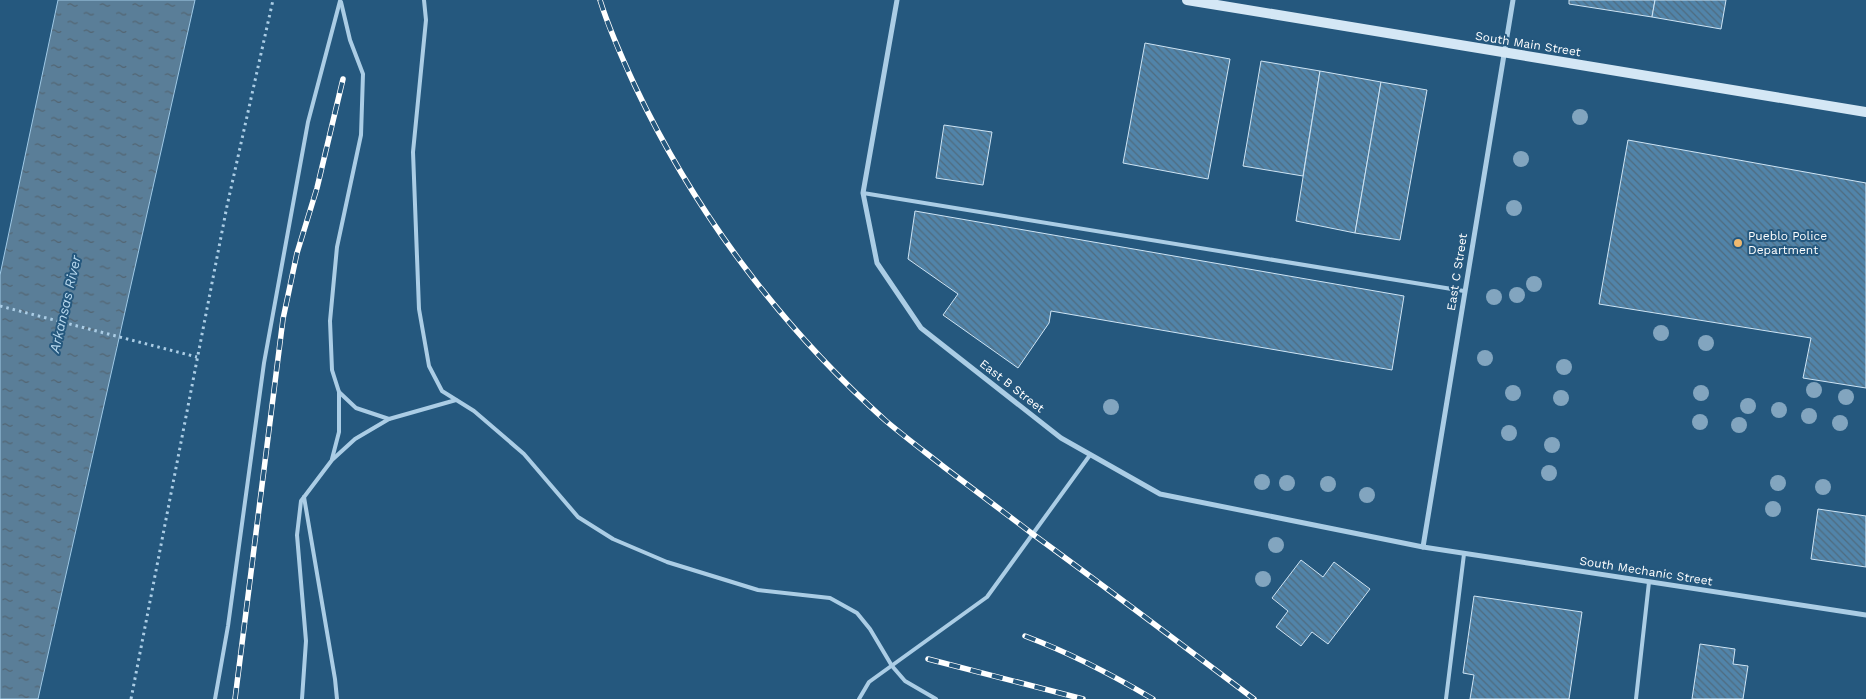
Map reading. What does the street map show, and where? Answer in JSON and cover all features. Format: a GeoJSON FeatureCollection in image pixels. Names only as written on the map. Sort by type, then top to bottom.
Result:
{"type":"FeatureCollection","features":[{"type":"Feature","properties":{"kind":"street","name":"East B Street"},"geometry":{"type":"LineString","coordinates":[[897,0],[863,193],[878,263],[921,328],[1061,438],[1160,494],[1424,547]]}},
{"type":"Feature","properties":{"kind":"street","name":"South Main Street"},"geometry":{"type":"LineString","coordinates":[[1187,0],[1866,112]]}},
{"type":"Feature","properties":{"kind":"street","name":"East C Street"},"geometry":{"type":"LineString","coordinates":[[1424,547],[1464,291],[1513,0]]}},
{"type":"Feature","properties":{"kind":"street","name":"South Mechanic Street"},"geometry":{"type":"LineString","coordinates":[[1424,547],[1866,615]]}},
{"type":"Feature","properties":{"kind":"lane"},"geometry":{"type":"LineString","coordinates":[[332,460],[338,432],[339,392],[332,370],[330,321],[338,247],[361,135],[363,74],[350,40],[341,0]]}},
{"type":"Feature","properties":{"kind":"lane"},"geometry":{"type":"LineString","coordinates":[[215,699],[229,617],[264,363],[308,122],[341,0]]}},
{"type":"Feature","properties":{"kind":"lane"},"geometry":{"type":"LineString","coordinates":[[424,0],[426,20],[414,152],[419,309],[429,366],[442,391],[474,412],[524,454],[578,517],[613,539],[667,562],[758,590],[830,598],[857,613],[870,629],[892,666],[905,681],[936,699]]}},
{"type":"Feature","properties":{"kind":"lane"},"geometry":{"type":"LineString","coordinates":[[863,193],[1464,291]]}},
{"type":"Feature","properties":{"kind":"lane"},"geometry":{"type":"LineString","coordinates":[[339,392],[356,408],[389,419]]}},
{"type":"Feature","properties":{"kind":"lane"},"geometry":{"type":"LineString","coordinates":[[302,699],[306,641],[297,535],[301,501],[332,460],[355,439],[389,419],[456,400]]}},
{"type":"Feature","properties":{"kind":"lane"},"geometry":{"type":"LineString","coordinates":[[859,699],[869,682],[987,597],[1090,455]]}},
{"type":"Feature","properties":{"kind":"lane"},"geometry":{"type":"LineString","coordinates":[[304,497],[334,670],[337,699]]}},
{"type":"Feature","properties":{"kind":"lane"},"geometry":{"type":"LineString","coordinates":[[1446,699],[1464,554]]}},
{"type":"Feature","properties":{"kind":"lane"},"geometry":{"type":"LineString","coordinates":[[1636,699],[1649,582]]}},
{"type":"Feature","properties":{"kind":"path"},"geometry":{"type":"LineString","coordinates":[[131,699],[227,206],[273,0]]}},
{"type":"Feature","properties":{"kind":"path"},"geometry":{"type":"LineString","coordinates":[[0,306],[198,357]]}},
{"type":"Feature","properties":{"kind":"water","name":"Arkansas River"},"geometry":{"type":"Polygon","coordinates":[[[58,0],[195,0],[38,699],[0,699],[0,275],[58,0]]]}},
{"type":"Feature","properties":{"kind":"building"},"geometry":{"type":"Polygon","coordinates":[[[1569,0],[1655,0],[1652,17],[1569,4],[1569,0]]]}},
{"type":"Feature","properties":{"kind":"building"},"geometry":{"type":"Polygon","coordinates":[[[1655,0],[1726,0],[1721,29],[1652,17],[1655,0]]]}},
{"type":"Feature","properties":{"kind":"building"},"geometry":{"type":"Polygon","coordinates":[[[1145,43],[1230,59],[1208,179],[1123,163],[1145,43]]]}},
{"type":"Feature","properties":{"kind":"building"},"geometry":{"type":"Polygon","coordinates":[[[1261,61],[1320,71],[1303,176],[1243,166],[1261,61]]]}},
{"type":"Feature","properties":{"kind":"building"},"geometry":{"type":"Polygon","coordinates":[[[1320,71],[1381,82],[1355,233],[1296,221],[1320,71]]]}},
{"type":"Feature","properties":{"kind":"building"},"geometry":{"type":"Polygon","coordinates":[[[1381,82],[1427,90],[1400,240],[1355,233],[1381,82]]]}},
{"type":"Feature","properties":{"kind":"building"},"geometry":{"type":"Polygon","coordinates":[[[944,125],[992,132],[983,185],[936,178],[944,125]]]}},
{"type":"Feature","properties":{"kind":"building","name":"Pueblo Police Department"},"geometry":{"type":"Polygon","coordinates":[[[1628,140],[1866,183],[1866,388],[1803,378],[1811,338],[1599,304],[1628,140]]]}},
{"type":"Feature","properties":{"kind":"building"},"geometry":{"type":"Polygon","coordinates":[[[915,211],[1404,296],[1392,370],[1051,311],[1049,323],[1018,368],[943,315],[958,294],[908,259],[915,211]]]}},
{"type":"Feature","properties":{"kind":"building"},"geometry":{"type":"Polygon","coordinates":[[[1818,509],[1866,516],[1866,567],[1811,559],[1818,509]]]}},
{"type":"Feature","properties":{"kind":"building"},"geometry":{"type":"Polygon","coordinates":[[[1301,560],[1323,577],[1334,562],[1370,589],[1328,644],[1312,632],[1301,646],[1276,627],[1288,611],[1272,598],[1301,560]]]}},
{"type":"Feature","properties":{"kind":"building"},"geometry":{"type":"Polygon","coordinates":[[[1474,596],[1582,612],[1569,699],[1470,699],[1474,675],[1463,673],[1474,596]]]}},
{"type":"Feature","properties":{"kind":"building"},"geometry":{"type":"Polygon","coordinates":[[[1700,644],[1735,649],[1733,664],[1748,666],[1743,699],[1692,699],[1700,644]]]}},
{"type":"Feature","properties":{"kind":"railway"},"geometry":{"type":"LineString","coordinates":[[600,0],[635,86],[685,179],[713,223],[744,266],[811,347],[848,385],[908,439],[1254,699]]}},
{"type":"Feature","properties":{"kind":"railway"},"geometry":{"type":"LineString","coordinates":[[235,699],[283,319],[297,253],[317,188],[343,79]]}},
{"type":"Feature","properties":{"kind":"railway"},"geometry":{"type":"LineString","coordinates":[[1025,636],[1090,664],[1153,699]]}},
{"type":"Feature","properties":{"kind":"railway"},"geometry":{"type":"LineString","coordinates":[[928,659],[1083,699]]}},
{"type":"Feature","properties":{"kind":"place","name":"Pueblo Police Department"},"geometry":{"type":"Point","coordinates":[1738,243]}}]}
